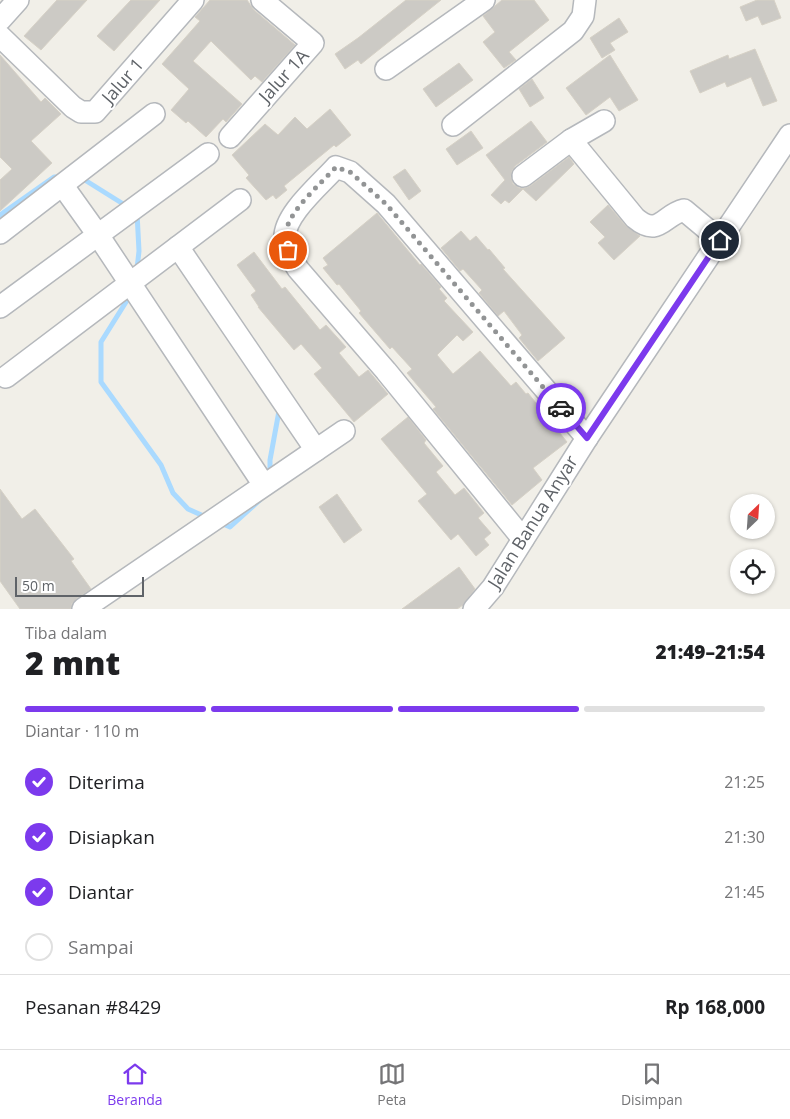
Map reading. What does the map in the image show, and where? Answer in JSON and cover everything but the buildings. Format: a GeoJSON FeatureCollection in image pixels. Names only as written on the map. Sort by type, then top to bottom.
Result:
{"type":"FeatureCollection","features":[{"type":"Feature","properties":{"kind":"street"},"geometry":{"type":"LineString","coordinates":[[0,20],[18,0]]}},
{"type":"Feature","properties":{"kind":"street","name":"Jalur 1"},"geometry":{"type":"LineString","coordinates":[[0,36],[73,107],[81,112],[95,112],[193,0]]}},
{"type":"Feature","properties":{"kind":"street","name":"Jalur 1A"},"geometry":{"type":"LineString","coordinates":[[230,137],[313,44],[262,0]]}},
{"type":"Feature","properties":{"kind":"street"},"geometry":{"type":"LineString","coordinates":[[386,69],[484,0]]}},
{"type":"Feature","properties":{"kind":"street"},"geometry":{"type":"LineString","coordinates":[[453,125],[573,31],[583,16],[585,0]]}},
{"type":"Feature","properties":{"kind":"street"},"geometry":{"type":"LineString","coordinates":[[0,233],[154,114]]}},
{"type":"Feature","properties":{"kind":"street"},"geometry":{"type":"LineString","coordinates":[[523,176],[571,140],[604,121]]}},
{"type":"Feature","properties":{"kind":"street","name":"Jalan Banua Anyar"},"geometry":{"type":"LineString","coordinates":[[474,609],[493,586],[587,438],[790,134]]}},
{"type":"Feature","properties":{"kind":"street"},"geometry":{"type":"LineString","coordinates":[[571,140],[634,218],[642,224],[655,226],[684,210],[720,240]]}},
{"type":"Feature","properties":{"kind":"street"},"geometry":{"type":"LineString","coordinates":[[0,307],[208,154]]}},
{"type":"Feature","properties":{"kind":"street"},"geometry":{"type":"LineString","coordinates":[[523,539],[386,371],[298,269],[292,260],[285,241],[286,228],[293,214],[336,167],[350,172],[386,204],[587,438]]}},
{"type":"Feature","properties":{"kind":"street"},"geometry":{"type":"LineString","coordinates":[[63,186],[98,235],[264,485]]}},
{"type":"Feature","properties":{"kind":"street"},"geometry":{"type":"LineString","coordinates":[[6,377],[240,200]]}},
{"type":"Feature","properties":{"kind":"street"},"geometry":{"type":"LineString","coordinates":[[178,247],[316,450]]}},
{"type":"Feature","properties":{"kind":"street"},"geometry":{"type":"LineString","coordinates":[[83,609],[344,431]]}},
{"type":"Feature","properties":{"kind":"waterway"},"geometry":{"type":"LineString","coordinates":[[0,215],[54,177],[59,177]]}},
{"type":"Feature","properties":{"kind":"waterway"},"geometry":{"type":"LineString","coordinates":[[80,177],[128,207]]}},
{"type":"Feature","properties":{"kind":"waterway"},"geometry":{"type":"LineString","coordinates":[[137,213],[139,251],[137,269]]}},
{"type":"Feature","properties":{"kind":"waterway"},"geometry":{"type":"LineString","coordinates":[[131,294],[101,342],[101,382],[161,465],[173,493],[188,509],[208,518]]}},
{"type":"Feature","properties":{"kind":"waterway"},"geometry":{"type":"LineString","coordinates":[[270,475],[270,460],[279,411]]}},
{"type":"Feature","properties":{"kind":"waterway"},"geometry":{"type":"LineString","coordinates":[[221,523],[230,527],[261,499]]}},
{"type":"Feature","properties":{"kind":"way so far"},"geometry":{"type":"LineString","coordinates":[[288,250],[285,241],[286,228],[293,214],[336,167],[350,172],[386,204],[561,408]]}},
{"type":"Feature","properties":{"kind":"route"},"geometry":{"type":"LineString","coordinates":[[561,408],[587,438],[720,240]]}}]}
